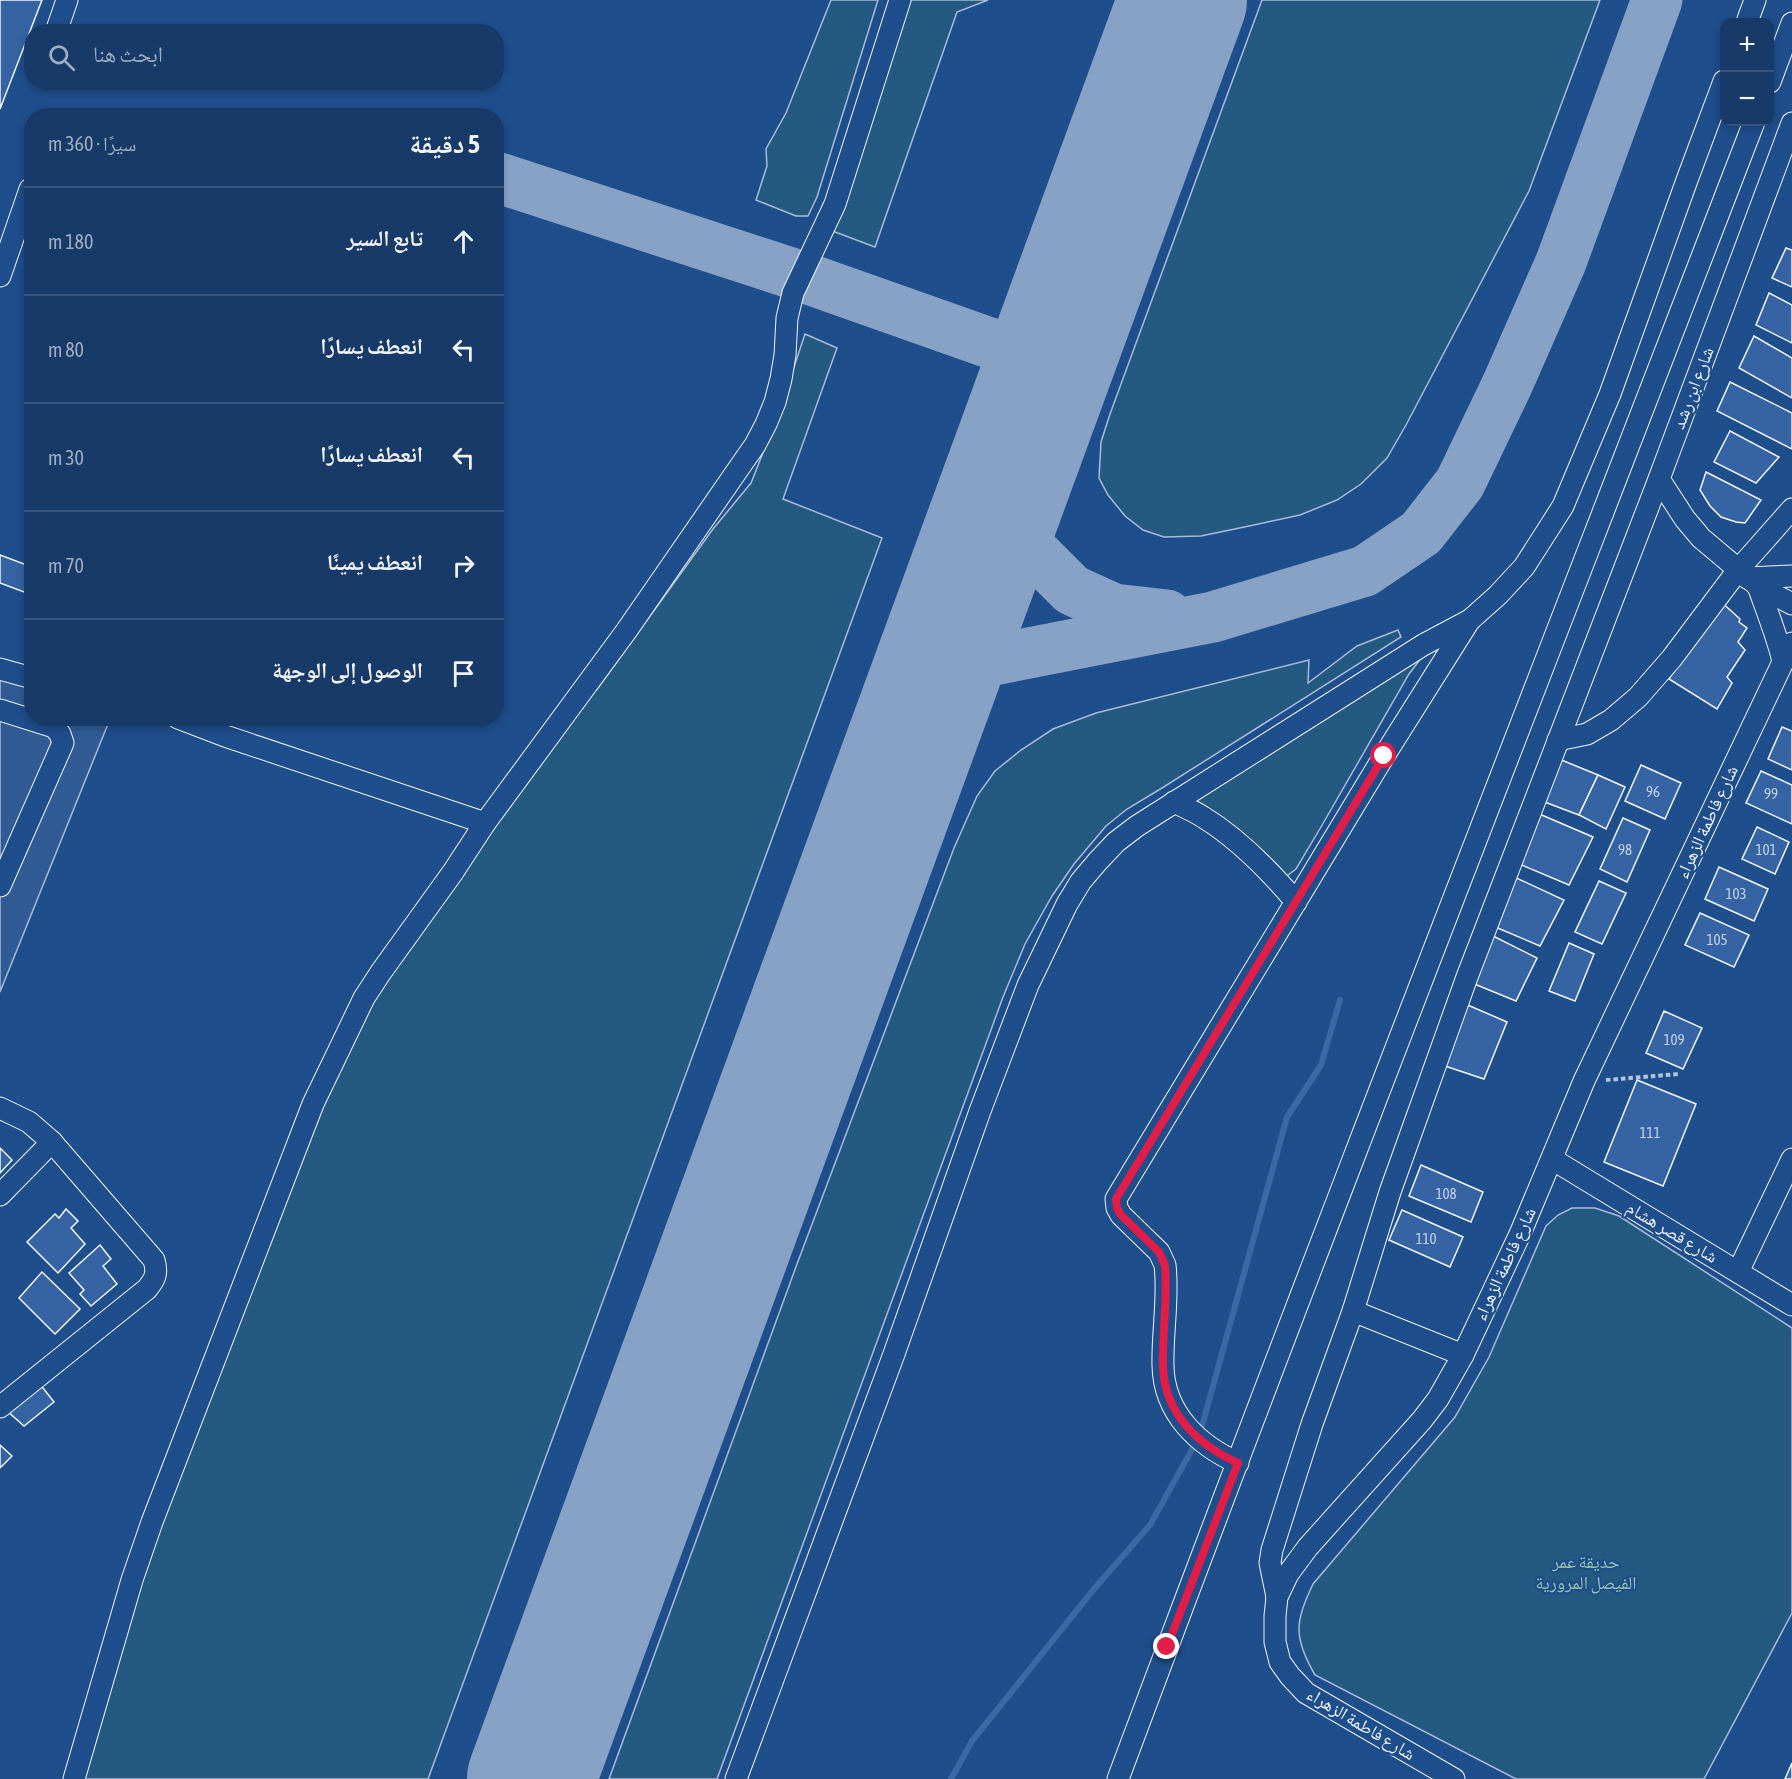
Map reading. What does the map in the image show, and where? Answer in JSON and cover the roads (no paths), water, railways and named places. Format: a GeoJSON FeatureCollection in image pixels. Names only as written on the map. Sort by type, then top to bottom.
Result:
{"type":"FeatureCollection","features":[{"type":"Feature","properties":{"kind":"street"},"geometry":{"type":"LineString","coordinates":[[59,24],[67,0]]}},
{"type":"Feature","properties":{"kind":"street"},"geometry":{"type":"LineString","coordinates":[[74,1779],[132,1580],[152,1521],[314,1104],[356,1012],[368,991],[485,823],[627,630],[755,445],[775,402],[781,379],[791,299],[835,204],[900,0]]}},
{"type":"Feature","properties":{"kind":"street"},"geometry":{"type":"LineString","coordinates":[[1748,18],[1755,0]]}},
{"type":"Feature","properties":{"kind":"street"},"geometry":{"type":"LineString","coordinates":[[1774,72],[1792,23]]}},
{"type":"Feature","properties":{"kind":"street"},"geometry":{"type":"LineString","coordinates":[[736,1779],[894,1354],[980,1111],[1028,985],[1067,904],[1081,881],[1098,861],[1116,842],[1137,826],[1423,645],[1470,620],[1524,567],[1563,506],[1610,394],[1720,94]]}},
{"type":"Feature","properties":{"kind":"street","name":"شارع ابن رشد"},"geometry":{"type":"LineString","coordinates":[[1277,1597],[1270,1563],[1272,1550],[1394,1182],[1467,978],[1659,479],[1792,123]]}},
{"type":"Feature","properties":{"kind":"street"},"geometry":{"type":"LineString","coordinates":[[1118,1779],[1421,982],[1752,126]]}},
{"type":"Feature","properties":{"kind":"street"},"geometry":{"type":"LineString","coordinates":[[0,276],[24,206]]}},
{"type":"Feature","properties":{"kind":"street"},"geometry":{"type":"LineString","coordinates":[[1659,479],[1685,519],[1701,538],[1748,578],[1792,604]]}},
{"type":"Feature","properties":{"kind":"street"},"geometry":{"type":"LineString","coordinates":[[1558,740],[1587,734],[1611,720],[1638,697],[1748,578],[1792,509]]}},
{"type":"Feature","properties":{"kind":"street"},"geometry":{"type":"LineString","coordinates":[[1748,578],[1792,576]]}},
{"type":"Feature","properties":{"kind":"street"},"geometry":{"type":"LineString","coordinates":[[1748,578],[1778,639],[1789,650]]}},
{"type":"Feature","properties":{"kind":"street"},"geometry":{"type":"LineString","coordinates":[[1238,1463],[1201,1442],[1175,1409],[1167,1389],[1163,1369],[1165,1265],[1159,1252],[1121,1215],[1116,1199],[1470,620]]}},
{"type":"Feature","properties":{"kind":"street","name":"شارع فاطمة الزهراء"},"geometry":{"type":"LineString","coordinates":[[1454,1779],[1306,1693],[1280,1662],[1275,1642],[1277,1597],[1288,1574],[1308,1547],[1372,1477],[1438,1399],[1463,1355],[1520,1234],[1584,1081],[1789,650]]}},
{"type":"Feature","properties":{"kind":"street"},"geometry":{"type":"LineString","coordinates":[[0,669],[24,676]]}},
{"type":"Feature","properties":{"kind":"street"},"geometry":{"type":"LineString","coordinates":[[0,710],[24,718]]}},
{"type":"Feature","properties":{"kind":"street"},"geometry":{"type":"LineString","coordinates":[[0,886],[63,743],[60,734],[51,726]]}},
{"type":"Feature","properties":{"kind":"street"},"geometry":{"type":"LineString","coordinates":[[199,726],[485,823]]}},
{"type":"Feature","properties":{"kind":"street"},"geometry":{"type":"LineString","coordinates":[[1174,802],[1203,817],[1229,835],[1275,878],[1296,902]]}},
{"type":"Feature","properties":{"kind":"street"},"geometry":{"type":"LineString","coordinates":[[0,1108],[29,1122],[52,1142],[154,1260],[157,1271],[147,1289],[0,1407]]}},
{"type":"Feature","properties":{"kind":"street"},"geometry":{"type":"LineString","coordinates":[[0,1195],[52,1142]]}},
{"type":"Feature","properties":{"kind":"street","name":"شارع قصر هشام"},"geometry":{"type":"LineString","coordinates":[[1552,1159],[1792,1305]]}},
{"type":"Feature","properties":{"kind":"street"},"geometry":{"type":"LineString","coordinates":[[1738,1272],[1792,1159]]}},
{"type":"Feature","properties":{"kind":"street"},"geometry":{"type":"LineString","coordinates":[[1353,1311],[1463,1355]]}},
{"type":"Feature","properties":{"kind":"waterway"},"geometry":{"type":"LineString","coordinates":[[951,1779],[972,1741],[1094,1589],[1150,1525],[1199,1437],[1287,1117],[1321,1065],[1340,1000]]}},
{"type":"Feature","properties":{"kind":"park label","name":"حديقة عمر الفيصل المرورية"},"geometry":{"type":"Point","coordinates":[1586,1572]}}]}
